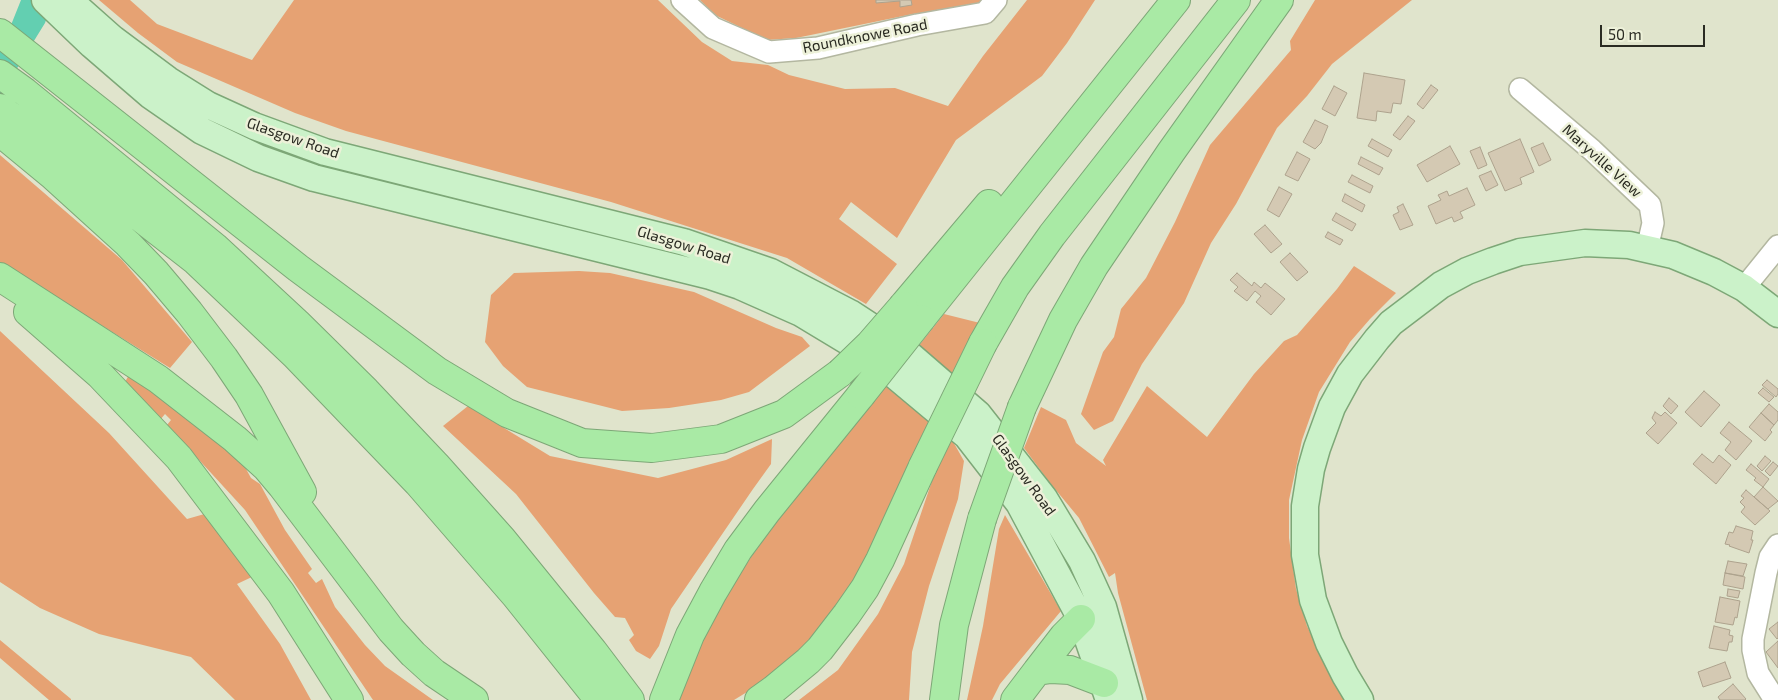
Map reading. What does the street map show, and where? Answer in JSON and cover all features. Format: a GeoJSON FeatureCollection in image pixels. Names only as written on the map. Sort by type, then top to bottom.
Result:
{"type":"FeatureCollection","features":[{"type":"Feature","properties":{"kind":"highway"},"geometry":{"type":"LineString","coordinates":[[664,700],[690,635],[738,550],[767,511],[861,395],[912,313],[1164,0]]}},
{"type":"Feature","properties":{"kind":"highway"},"geometry":{"type":"LineString","coordinates":[[0,33],[298,268],[437,371],[507,413],[582,443],[652,448],[722,439],[784,414],[840,373],[870,344],[912,313],[1176,0]]}},
{"type":"Feature","properties":{"kind":"highway"},"geometry":{"type":"LineString","coordinates":[[758,700],[808,661],[847,614],[865,588],[983,342],[1015,287],[1052,235],[1236,0]]}},
{"type":"Feature","properties":{"kind":"highway"},"geometry":{"type":"LineString","coordinates":[[944,700],[954,625],[982,519],[1022,407],[1063,320],[1094,266],[1171,152],[1279,0]]}},
{"type":"Feature","properties":{"kind":"highway"},"geometry":{"type":"LineString","coordinates":[[0,74],[25,92],[215,247],[359,384],[436,464],[502,539],[593,651],[630,700]]}},
{"type":"Feature","properties":{"kind":"highway"},"geometry":{"type":"LineString","coordinates":[[0,108],[196,261],[295,355],[418,483],[515,595],[599,700]]}},
{"type":"Feature","properties":{"kind":"highway"},"geometry":{"type":"LineString","coordinates":[[0,132],[52,175],[128,244],[189,312],[249,395],[309,504],[361,589]]}},
{"type":"Feature","properties":{"kind":"highway"},"geometry":{"type":"LineString","coordinates":[[0,278],[158,379],[236,439],[266,467],[282,486],[391,630],[434,673],[474,700]]}},
{"type":"Feature","properties":{"kind":"highway"},"geometry":{"type":"LineString","coordinates":[[0,288],[100,375],[178,458],[281,593],[349,700]]}},
{"type":"Feature","properties":{"kind":"highway"},"geometry":{"type":"LineString","coordinates":[[1015,700],[1064,636],[1081,619]]}},
{"type":"Feature","properties":{"kind":"highway"},"geometry":{"type":"LineString","coordinates":[[1037,671],[1051,669],[1070,670],[1107,692]]}},
{"type":"Feature","properties":{"kind":"main road","name":"Glasgow Road"},"geometry":{"type":"LineString","coordinates":[[58,5],[113,39],[168,80],[208,105],[262,129],[325,152],[684,242],[780,277],[850,313],[896,343],[978,414],[1044,498],[1082,561],[1103,607],[1129,700]]}},
{"type":"Feature","properties":{"kind":"main road","name":"Glasgow Road"},"geometry":{"type":"LineString","coordinates":[[58,5],[124,73],[175,114],[226,144],[283,168],[314,178],[710,276],[772,299],[834,331],[870,354],[967,436],[1019,503],[1081,619],[1107,692]]}},
{"type":"Feature","properties":{"kind":"main road"},"geometry":{"type":"LineString","coordinates":[[1360,700],[1341,667],[1319,617],[1309,577],[1304,527],[1308,487],[1317,448],[1332,408],[1350,374],[1376,339],[1391,323],[1441,286],[1484,264],[1520,252],[1585,243],[1629,245],[1673,255],[1714,272],[1744,288],[1778,314]]}},
{"type":"Feature","properties":{"kind":"main road"},"geometry":{"type":"LineString","coordinates":[[1044,498],[1092,602],[1092,610],[1081,619]]}},
{"type":"Feature","properties":{"kind":"street","name":"Roundknowe Road"},"geometry":{"type":"LineString","coordinates":[[682,0],[713,28],[769,52],[818,48],[917,24],[985,13],[996,0]]}},
{"type":"Feature","properties":{"kind":"street","name":"Maryville View"},"geometry":{"type":"LineString","coordinates":[[1520,89],[1592,150],[1650,205],[1653,223],[1647,249]]}},
{"type":"Feature","properties":{"kind":"street"},"geometry":{"type":"LineString","coordinates":[[1744,288],[1778,246]]}},
{"type":"Feature","properties":{"kind":"street"},"geometry":{"type":"LineString","coordinates":[[1775,700],[1758,673],[1752,650],[1766,573],[1776,550]]}},
{"type":"Feature","properties":{"kind":"shaded area"},"geometry":{"type":"Polygon","coordinates":[[[99,0],[130,0],[157,24],[252,60],[294,0],[658,0],[702,42],[732,61],[768,65],[789,75],[845,89],[895,88],[948,106],[983,56],[1027,0],[1095,0],[1067,43],[1042,76],[956,140],[897,238],[851,202],[839,219],[897,264],[866,304],[787,258],[611,202],[346,131],[295,113],[177,62],[138,33],[99,0]]]}},
{"type":"Feature","properties":{"kind":"shaded area"},"geometry":{"type":"Polygon","coordinates":[[[700,0],[984,0],[980,7],[913,14],[796,38],[767,40],[715,15],[700,0]]]}},
{"type":"Feature","properties":{"kind":"shaded area"},"geometry":{"type":"Polygon","coordinates":[[[1315,0],[1412,0],[1332,64],[1307,96],[1277,128],[1236,204],[1211,243],[1184,303],[1142,364],[1113,421],[1094,430],[1081,414],[1103,352],[1114,337],[1121,309],[1146,278],[1175,222],[1210,145],[1291,50],[1290,41],[1315,0]]]}},
{"type":"Feature","properties":{"kind":"shaded area"},"geometry":{"type":"Polygon","coordinates":[[[0,155],[122,260],[192,342],[170,368],[0,262],[0,155]]]}},
{"type":"Feature","properties":{"kind":"shaded area"},"geometry":{"type":"Polygon","coordinates":[[[1354,266],[1396,293],[1350,342],[1319,392],[1302,440],[1289,500],[1289,538],[1296,589],[1307,626],[1324,662],[1346,700],[1147,700],[1118,593],[1115,573],[1109,577],[1079,518],[1024,448],[1041,407],[1066,420],[1076,443],[1106,466],[1103,460],[1147,386],[1207,437],[1254,374],[1284,341],[1297,335],[1337,289],[1354,266]]]}},
{"type":"Feature","properties":{"kind":"shaded area"},"geometry":{"type":"Polygon","coordinates":[[[579,271],[610,273],[694,292],[776,328],[802,337],[810,346],[749,392],[721,400],[669,408],[622,411],[527,387],[503,366],[485,342],[491,295],[514,273],[579,271]]]}},
{"type":"Feature","properties":{"kind":"shaded area"},"geometry":{"type":"Polygon","coordinates":[[[944,314],[980,323],[952,375],[917,348],[944,314]]]}},
{"type":"Feature","properties":{"kind":"shaded area"},"geometry":{"type":"Polygon","coordinates":[[[0,331],[109,433],[187,519],[208,513],[254,576],[237,584],[280,644],[311,700],[235,700],[191,657],[99,634],[40,608],[0,582],[0,331]]]}},
{"type":"Feature","properties":{"kind":"shaded area"},"geometry":{"type":"Polygon","coordinates":[[[130,373],[240,458],[251,478],[260,484],[285,530],[312,569],[308,573],[316,583],[322,579],[335,607],[365,645],[385,666],[433,700],[373,700],[245,510],[167,425],[171,420],[165,414],[160,420],[125,382],[130,373]]]}},
{"type":"Feature","properties":{"kind":"shaded area"},"geometry":{"type":"Polygon","coordinates":[[[890,380],[931,417],[872,547],[841,601],[813,638],[774,675],[734,700],[678,700],[704,635],[751,557],[791,503],[890,380]]]}},
{"type":"Feature","properties":{"kind":"shaded area"},"geometry":{"type":"Polygon","coordinates":[[[468,406],[550,456],[658,478],[726,460],[772,439],[771,464],[671,609],[659,646],[650,659],[636,651],[629,640],[634,635],[625,618],[615,617],[516,494],[443,426],[468,406]]]}},
{"type":"Feature","properties":{"kind":"shaded area"},"geometry":{"type":"Polygon","coordinates":[[[951,438],[964,461],[958,499],[929,586],[912,652],[909,700],[799,700],[838,670],[878,614],[904,564],[938,463],[951,438]]]}},
{"type":"Feature","properties":{"kind":"shaded area"},"geometry":{"type":"Polygon","coordinates":[[[1005,515],[1061,611],[1000,684],[992,700],[967,700],[983,626],[999,529],[1005,515]]]}},
{"type":"Feature","properties":{"kind":"shaded area"},"geometry":{"type":"Polygon","coordinates":[[[0,640],[71,700],[49,700],[0,658],[0,640]]]}},
{"type":"Feature","properties":{"kind":"water"},"geometry":{"type":"Polygon","coordinates":[[[21,0],[53,0],[45,23],[0,96],[0,43],[9,30],[21,0]]]}},
{"type":"Feature","properties":{"kind":"building"},"geometry":{"type":"Polygon","coordinates":[[[876,0],[911,0],[912,5],[900,7],[900,1],[876,3],[876,0]]]}},
{"type":"Feature","properties":{"kind":"building"},"geometry":{"type":"Polygon","coordinates":[[[1364,73],[1405,80],[1401,104],[1393,103],[1391,113],[1377,111],[1376,121],[1357,118],[1364,73]]]}},
{"type":"Feature","properties":{"kind":"building"},"geometry":{"type":"Polygon","coordinates":[[[1431,85],[1438,90],[1423,109],[1417,104],[1431,85]]]}},
{"type":"Feature","properties":{"kind":"building"},"geometry":{"type":"Polygon","coordinates":[[[1334,86],[1347,93],[1335,116],[1322,109],[1334,86]]]}},
{"type":"Feature","properties":{"kind":"building"},"geometry":{"type":"Polygon","coordinates":[[[1408,116],[1415,121],[1400,140],[1393,135],[1408,116]]]}},
{"type":"Feature","properties":{"kind":"building"},"geometry":{"type":"Polygon","coordinates":[[[1315,120],[1328,126],[1321,143],[1315,149],[1303,142],[1315,120]]]}},
{"type":"Feature","properties":{"kind":"building"},"geometry":{"type":"Polygon","coordinates":[[[1372,139],[1392,150],[1388,157],[1368,146],[1372,139]]]}},
{"type":"Feature","properties":{"kind":"building"},"geometry":{"type":"Polygon","coordinates":[[[1520,139],[1534,172],[1520,178],[1522,184],[1505,191],[1488,153],[1520,139]]]}},
{"type":"Feature","properties":{"kind":"building"},"geometry":{"type":"Polygon","coordinates":[[[1543,143],[1551,160],[1539,166],[1531,148],[1543,143]]]}},
{"type":"Feature","properties":{"kind":"building"},"geometry":{"type":"Polygon","coordinates":[[[1450,146],[1460,164],[1427,182],[1417,165],[1450,146]]]}},
{"type":"Feature","properties":{"kind":"building"},"geometry":{"type":"Polygon","coordinates":[[[1480,147],[1487,165],[1478,169],[1470,151],[1480,147]]]}},
{"type":"Feature","properties":{"kind":"building"},"geometry":{"type":"Polygon","coordinates":[[[1297,152],[1310,159],[1298,181],[1285,175],[1297,152]]]}},
{"type":"Feature","properties":{"kind":"building"},"geometry":{"type":"Polygon","coordinates":[[[1361,157],[1383,168],[1379,175],[1358,164],[1361,157]]]}},
{"type":"Feature","properties":{"kind":"building"},"geometry":{"type":"Polygon","coordinates":[[[1491,171],[1498,185],[1486,191],[1479,176],[1491,171]]]}},
{"type":"Feature","properties":{"kind":"building"},"geometry":{"type":"Polygon","coordinates":[[[1352,175],[1373,186],[1370,193],[1348,182],[1352,175]]]}},
{"type":"Feature","properties":{"kind":"building"},"geometry":{"type":"Polygon","coordinates":[[[1279,187],[1292,194],[1279,217],[1267,210],[1279,187]]]}},
{"type":"Feature","properties":{"kind":"building"},"geometry":{"type":"Polygon","coordinates":[[[1467,188],[1475,205],[1460,212],[1463,218],[1454,222],[1452,217],[1436,224],[1428,206],[1441,200],[1438,195],[1447,191],[1449,196],[1467,188]]]}},
{"type":"Feature","properties":{"kind":"building"},"geometry":{"type":"Polygon","coordinates":[[[1345,194],[1365,205],[1362,212],[1342,201],[1345,194]]]}},
{"type":"Feature","properties":{"kind":"building"},"geometry":{"type":"Polygon","coordinates":[[[1403,204],[1413,225],[1400,230],[1393,215],[1399,212],[1397,207],[1403,204]]]}},
{"type":"Feature","properties":{"kind":"building"},"geometry":{"type":"Polygon","coordinates":[[[1336,213],[1356,224],[1352,231],[1332,220],[1336,213]]]}},
{"type":"Feature","properties":{"kind":"building"},"geometry":{"type":"Polygon","coordinates":[[[1265,225],[1282,244],[1271,253],[1254,234],[1265,225]]]}},
{"type":"Feature","properties":{"kind":"building"},"geometry":{"type":"Polygon","coordinates":[[[1328,232],[1343,240],[1340,245],[1325,237],[1328,232]]]}},
{"type":"Feature","properties":{"kind":"building"},"geometry":{"type":"Polygon","coordinates":[[[1290,253],[1308,272],[1297,281],[1280,262],[1290,253]]]}},
{"type":"Feature","properties":{"kind":"building"},"geometry":{"type":"Polygon","coordinates":[[[1237,273],[1252,286],[1254,282],[1261,288],[1265,283],[1285,299],[1271,315],[1256,302],[1261,296],[1255,291],[1247,301],[1234,291],[1238,287],[1230,280],[1237,273]]]}},
{"type":"Feature","properties":{"kind":"building"},"geometry":{"type":"Polygon","coordinates":[[[1767,380],[1778,389],[1776,397],[1762,385],[1767,380]]]}},
{"type":"Feature","properties":{"kind":"building"},"geometry":{"type":"Polygon","coordinates":[[[1763,388],[1774,397],[1769,402],[1758,393],[1763,388]]]}},
{"type":"Feature","properties":{"kind":"building"},"geometry":{"type":"Polygon","coordinates":[[[1704,391],[1720,405],[1701,427],[1685,412],[1704,391]]]}},
{"type":"Feature","properties":{"kind":"building"},"geometry":{"type":"Polygon","coordinates":[[[1669,398],[1678,406],[1671,414],[1663,406],[1669,398]]]}},
{"type":"Feature","properties":{"kind":"building"},"geometry":{"type":"Polygon","coordinates":[[[1769,404],[1778,412],[1778,420],[1774,425],[1761,413],[1769,404]]]}},
{"type":"Feature","properties":{"kind":"building"},"geometry":{"type":"Polygon","coordinates":[[[1655,412],[1661,416],[1665,412],[1677,423],[1658,444],[1646,433],[1656,423],[1652,418],[1655,412]]]}},
{"type":"Feature","properties":{"kind":"building"},"geometry":{"type":"Polygon","coordinates":[[[1761,413],[1774,425],[1770,430],[1772,432],[1765,441],[1749,427],[1761,413]]]}},
{"type":"Feature","properties":{"kind":"building"},"geometry":{"type":"Polygon","coordinates":[[[1729,422],[1752,441],[1736,460],[1725,450],[1731,442],[1720,433],[1729,422]]]}},
{"type":"Feature","properties":{"kind":"building"},"geometry":{"type":"Polygon","coordinates":[[[1702,454],[1713,463],[1719,455],[1731,465],[1716,484],[1693,464],[1702,454]]]}},
{"type":"Feature","properties":{"kind":"building"},"geometry":{"type":"Polygon","coordinates":[[[1765,456],[1771,461],[1762,471],[1757,466],[1765,456]]]}},
{"type":"Feature","properties":{"kind":"building"},"geometry":{"type":"Polygon","coordinates":[[[1773,462],[1778,466],[1770,476],[1765,471],[1773,462]]]}},
{"type":"Feature","properties":{"kind":"building"},"geometry":{"type":"Polygon","coordinates":[[[1751,464],[1769,479],[1763,487],[1746,470],[1751,464]]]}},
{"type":"Feature","properties":{"kind":"building"},"geometry":{"type":"Polygon","coordinates":[[[1763,487],[1778,501],[1768,509],[1754,497],[1763,487]]]}},
{"type":"Feature","properties":{"kind":"building"},"geometry":{"type":"Polygon","coordinates":[[[1746,490],[1770,511],[1755,525],[1741,512],[1745,507],[1740,502],[1744,498],[1741,496],[1746,490]]]}},
{"type":"Feature","properties":{"kind":"building"},"geometry":{"type":"Polygon","coordinates":[[[1736,526],[1753,531],[1751,540],[1753,540],[1749,553],[1725,544],[1729,532],[1733,533],[1736,526]]]}},
{"type":"Feature","properties":{"kind":"building"},"geometry":{"type":"Polygon","coordinates":[[[1728,561],[1747,564],[1743,576],[1725,573],[1728,561]]]}},
{"type":"Feature","properties":{"kind":"building"},"geometry":{"type":"Polygon","coordinates":[[[1725,573],[1745,577],[1743,589],[1723,585],[1725,573]]]}},
{"type":"Feature","properties":{"kind":"building"},"geometry":{"type":"Polygon","coordinates":[[[1728,589],[1740,591],[1738,598],[1727,596],[1728,589]]]}},
{"type":"Feature","properties":{"kind":"building"},"geometry":{"type":"Polygon","coordinates":[[[1720,597],[1740,601],[1737,618],[1735,617],[1733,625],[1715,622],[1720,597]]]}},
{"type":"Feature","properties":{"kind":"building"},"geometry":{"type":"Polygon","coordinates":[[[1778,622],[1778,638],[1777,639],[1769,629],[1778,622]]]}},
{"type":"Feature","properties":{"kind":"building"},"geometry":{"type":"Polygon","coordinates":[[[1714,626],[1730,630],[1729,635],[1733,636],[1727,651],[1709,648],[1714,626]]]}},
{"type":"Feature","properties":{"kind":"building"},"geometry":{"type":"Polygon","coordinates":[[[1778,641],[1778,668],[1766,652],[1778,641]]]}},
{"type":"Feature","properties":{"kind":"building"},"geometry":{"type":"Polygon","coordinates":[[[1725,662],[1731,678],[1703,687],[1698,672],[1725,662]]]}},
{"type":"Feature","properties":{"kind":"building"},"geometry":{"type":"Polygon","coordinates":[[[1733,684],[1746,699],[1720,700],[1718,697],[1733,684]]]}}]}
